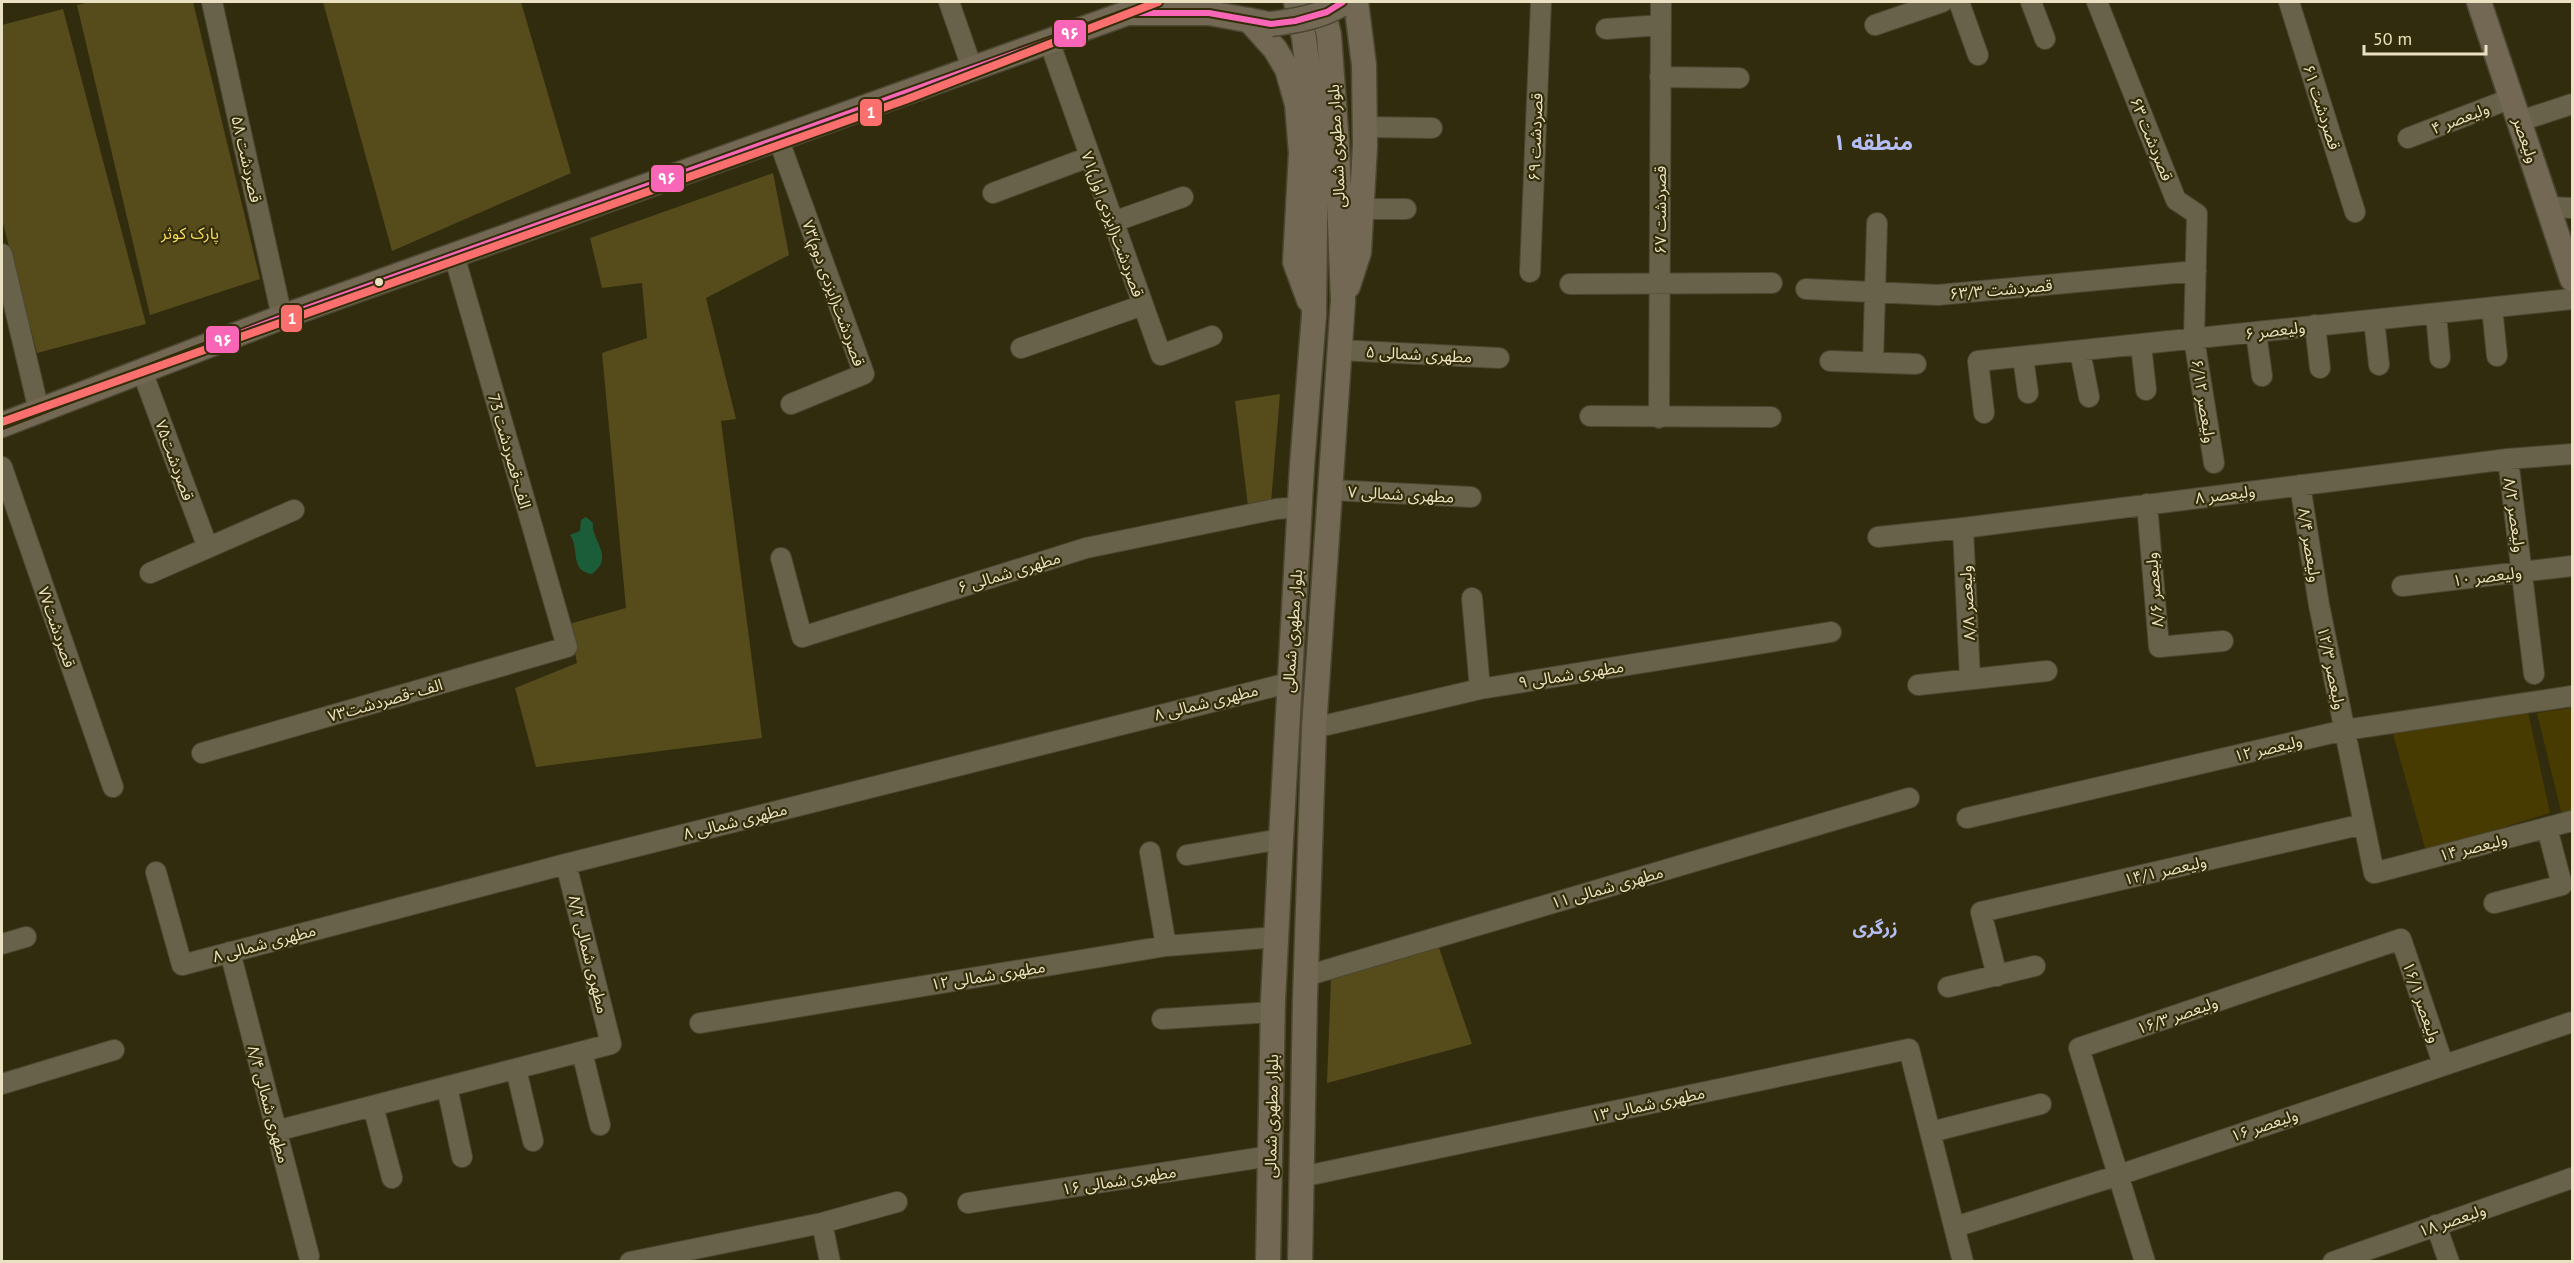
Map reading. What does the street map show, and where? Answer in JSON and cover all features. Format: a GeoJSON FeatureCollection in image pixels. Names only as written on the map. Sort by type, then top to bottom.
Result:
{"type":"FeatureCollection","features":[{"type":"Feature","properties":{"kind":"main road"},"geometry":{"type":"LineString","coordinates":[[2,425],[282,317],[1127,13],[1149,2]]}},
{"type":"Feature","properties":{"kind":"main road","name":"بلوار مطهرى شمالى"},"geometry":{"type":"LineString","coordinates":[[1268,1262],[1273,1012],[1288,683],[1314,315],[1316,140],[1304,38],[1296,2]]}},
{"type":"Feature","properties":{"kind":"main road"},"geometry":{"type":"LineString","coordinates":[[1127,13],[1170,11],[1244,15],[1316,15],[1340,2],[1364,64],[1362,209],[1359,252],[1343,300]]}},
{"type":"Feature","properties":{"kind":"main road","name":"بلوار مطهرى شمالى"},"geometry":{"type":"LineString","coordinates":[[1300,1262],[1314,728],[1343,300],[1336,123],[1329,35],[1340,2]]}},
{"type":"Feature","properties":{"kind":"main road","name":"ولیعصر"},"geometry":{"type":"LineString","coordinates":[[2479,2],[2572,279]]}},
{"type":"Feature","properties":{"kind":"main road"},"geometry":{"type":"LineString","coordinates":[[1244,15],[1275,49],[1287,69],[1297,104],[1301,153],[1295,262],[1314,315]]}},
{"type":"Feature","properties":{"kind":"street","name":"قصردشت ۵۸"},"geometry":{"type":"LineString","coordinates":[[212,2],[282,317]]}},
{"type":"Feature","properties":{"kind":"street"},"geometry":{"type":"LineString","coordinates":[[949,2],[972,68]]}},
{"type":"Feature","properties":{"kind":"street","name":"۶۹ قصردشت"},"geometry":{"type":"LineString","coordinates":[[1530,272],[1540,2]]}},
{"type":"Feature","properties":{"kind":"street","name":"۶۷ قصردشت"},"geometry":{"type":"LineString","coordinates":[[1659,418],[1661,2]]}},
{"type":"Feature","properties":{"kind":"street"},"geometry":{"type":"LineString","coordinates":[[1875,25],[1942,2]]}},
{"type":"Feature","properties":{"kind":"street"},"geometry":{"type":"LineString","coordinates":[[1959,2],[1978,55]]}},
{"type":"Feature","properties":{"kind":"street"},"geometry":{"type":"LineString","coordinates":[[2031,2],[2046,39]]}},
{"type":"Feature","properties":{"kind":"street","name":"۶۳ قصردشت"},"geometry":{"type":"LineString","coordinates":[[2097,2],[2176,200],[2197,214],[2196,271]]}},
{"type":"Feature","properties":{"kind":"street","name":"۶۱ قصردشت"},"geometry":{"type":"LineString","coordinates":[[2289,2],[2355,212]]}},
{"type":"Feature","properties":{"kind":"street"},"geometry":{"type":"LineString","coordinates":[[1606,29],[1660,25]]}},
{"type":"Feature","properties":{"kind":"street","name":"۷۱قصردشت(ایزدی اول)"},"geometry":{"type":"LineString","coordinates":[[1049,41],[1161,356],[1212,336]]}},
{"type":"Feature","properties":{"kind":"street"},"geometry":{"type":"LineString","coordinates":[[1660,77],[1739,78]]}},
{"type":"Feature","properties":{"kind":"street","name":"۴ ولیعصر"},"geometry":{"type":"LineString","coordinates":[[2408,138],[2512,98]]}},
{"type":"Feature","properties":{"kind":"street"},"geometry":{"type":"LineString","coordinates":[[2520,121],[2572,104]]}},
{"type":"Feature","properties":{"kind":"street"},"geometry":{"type":"LineString","coordinates":[[1364,127],[1432,128]]}},
{"type":"Feature","properties":{"kind":"street","name":"۷۳قصردشت(ایزدی دوم)"},"geometry":{"type":"LineString","coordinates":[[778,138],[864,374],[791,404]]}},
{"type":"Feature","properties":{"kind":"street"},"geometry":{"type":"LineString","coordinates":[[993,193],[1089,158]]}},
{"type":"Feature","properties":{"kind":"street"},"geometry":{"type":"LineString","coordinates":[[1113,222],[1183,197]]}},
{"type":"Feature","properties":{"kind":"street"},"geometry":{"type":"LineString","coordinates":[[2548,207],[2572,208]]}},
{"type":"Feature","properties":{"kind":"street"},"geometry":{"type":"LineString","coordinates":[[1362,209],[1406,209]]}},
{"type":"Feature","properties":{"kind":"street"},"geometry":{"type":"LineString","coordinates":[[1874,362],[1877,223]]}},
{"type":"Feature","properties":{"kind":"street"},"geometry":{"type":"LineString","coordinates":[[2,254],[39,411]]}},
{"type":"Feature","properties":{"kind":"street","name":"73 الف-قصردشت"},"geometry":{"type":"LineString","coordinates":[[454,255],[567,647]]}},
{"type":"Feature","properties":{"kind":"street","name":"۶۳/۳ قصردشت"},"geometry":{"type":"LineString","coordinates":[[1806,289],[1938,295],[2196,271]]}},
{"type":"Feature","properties":{"kind":"street","name":"۶/۱۲ ولیعصر"},"geometry":{"type":"LineString","coordinates":[[2196,271],[2194,339],[2214,463]]}},
{"type":"Feature","properties":{"kind":"street"},"geometry":{"type":"LineString","coordinates":[[1570,284],[1772,283]]}},
{"type":"Feature","properties":{"kind":"street","name":"۶ ولیعصر"},"geometry":{"type":"LineString","coordinates":[[1984,413],[1977,362],[2572,299]]}},
{"type":"Feature","properties":{"kind":"street"},"geometry":{"type":"LineString","coordinates":[[1021,348],[1143,305]]}},
{"type":"Feature","properties":{"kind":"street"},"geometry":{"type":"LineString","coordinates":[[2492,308],[2497,356]]}},
{"type":"Feature","properties":{"kind":"street"},"geometry":{"type":"LineString","coordinates":[[2436,314],[2440,358]]}},
{"type":"Feature","properties":{"kind":"street"},"geometry":{"type":"LineString","coordinates":[[2374,320],[2379,365]]}},
{"type":"Feature","properties":{"kind":"street"},"geometry":{"type":"LineString","coordinates":[[2315,325],[2320,368]]}},
{"type":"Feature","properties":{"kind":"street"},"geometry":{"type":"LineString","coordinates":[[2256,333],[2262,376]]}},
{"type":"Feature","properties":{"kind":"street"},"geometry":{"type":"LineString","coordinates":[[2141,345],[2146,390]]}},
{"type":"Feature","properties":{"kind":"street","name":"۵ مطهری شمالی"},"geometry":{"type":"LineString","coordinates":[[1339,350],[1499,358]]}},
{"type":"Feature","properties":{"kind":"street"},"geometry":{"type":"LineString","coordinates":[[2080,351],[2089,397]]}},
{"type":"Feature","properties":{"kind":"street"},"geometry":{"type":"LineString","coordinates":[[2023,357],[2028,393]]}},
{"type":"Feature","properties":{"kind":"street"},"geometry":{"type":"LineString","coordinates":[[1830,361],[1916,364]]}},
{"type":"Feature","properties":{"kind":"street","name":"قصردشت۷۵"},"geometry":{"type":"LineString","coordinates":[[142,371],[207,548]]}},
{"type":"Feature","properties":{"kind":"street"},"geometry":{"type":"LineString","coordinates":[[1590,416],[1771,417]]}},
{"type":"Feature","properties":{"kind":"street","name":"۸ ولیعصر"},"geometry":{"type":"LineString","coordinates":[[1878,537],[2508,459],[2572,454]]}},
{"type":"Feature","properties":{"kind":"street","name":"۸/۲ ولیعصر"},"geometry":{"type":"LineString","coordinates":[[2508,459],[2534,674]]}},
{"type":"Feature","properties":{"kind":"street","name":"قصردشت۷۷"},"geometry":{"type":"LineString","coordinates":[[2,467],[113,787]]}},
{"type":"Feature","properties":{"kind":"street","name":"۸/۴ ولیعصر"},"geometry":{"type":"LineString","coordinates":[[2300,485],[2319,605]]}},
{"type":"Feature","properties":{"kind":"street","name":"۷ مطهری شمالی"},"geometry":{"type":"LineString","coordinates":[[1331,490],[1471,497]]}},
{"type":"Feature","properties":{"kind":"street","name":"۸/۶ ولیعصر"},"geometry":{"type":"LineString","coordinates":[[2147,504],[2158,647],[2223,640]]}},
{"type":"Feature","properties":{"kind":"street","name":"۶ مطهری شمالی"},"geometry":{"type":"LineString","coordinates":[[781,558],[802,637],[1086,548],[1265,511],[1300,507]]}},
{"type":"Feature","properties":{"kind":"street"},"geometry":{"type":"LineString","coordinates":[[150,573],[294,510]]}},
{"type":"Feature","properties":{"kind":"street","name":"۸/۸ ولیعصر"},"geometry":{"type":"LineString","coordinates":[[1963,528],[1970,679]]}},
{"type":"Feature","properties":{"kind":"street","name":"۱۰ ولیعصر"},"geometry":{"type":"LineString","coordinates":[[2402,586],[2572,566]]}},
{"type":"Feature","properties":{"kind":"street"},"geometry":{"type":"LineString","coordinates":[[1472,598],[1480,689]]}},
{"type":"Feature","properties":{"kind":"street","name":"۱۲/۳ ولیعصر"},"geometry":{"type":"LineString","coordinates":[[2319,605],[2364,824]]}},
{"type":"Feature","properties":{"kind":"street","name":"۹ مطهری شمالی"},"geometry":{"type":"LineString","coordinates":[[1314,728],[1480,689],[1831,632]]}},
{"type":"Feature","properties":{"kind":"street","name":"الف -قصردشت۷۳"},"geometry":{"type":"LineString","coordinates":[[202,753],[567,647]]}},
{"type":"Feature","properties":{"kind":"street"},"geometry":{"type":"LineString","coordinates":[[1918,685],[2047,671]]}},
{"type":"Feature","properties":{"kind":"street","name":"۸ مطهری شمالی"},"geometry":{"type":"LineString","coordinates":[[156,872],[182,965],[566,864],[1288,683]]}},
{"type":"Feature","properties":{"kind":"street","name":"۱۲ ولیعصر"},"geometry":{"type":"LineString","coordinates":[[1967,818],[2345,730],[2572,696]]}},
{"type":"Feature","properties":{"kind":"street","name":"۱۱ مطهری شمالی"},"geometry":{"type":"LineString","coordinates":[[1306,976],[1909,798]]}},
{"type":"Feature","properties":{"kind":"street","name":"۱۴ ولیعصر"},"geometry":{"type":"LineString","coordinates":[[2364,824],[2374,873],[2572,822]]}},
{"type":"Feature","properties":{"kind":"street","name":"۱۴/۱ ولیعصر"},"geometry":{"type":"LineString","coordinates":[[1996,976],[1981,912],[2364,824]]}},
{"type":"Feature","properties":{"kind":"street"},"geometry":{"type":"LineString","coordinates":[[2494,903],[2562,885],[2547,828]]}},
{"type":"Feature","properties":{"kind":"street"},"geometry":{"type":"LineString","coordinates":[[1187,855],[1281,839]]}},
{"type":"Feature","properties":{"kind":"street"},"geometry":{"type":"LineString","coordinates":[[1150,852],[1166,946]]}},
{"type":"Feature","properties":{"kind":"street","name":"۸/۲ مطهری شمالی"},"geometry":{"type":"LineString","coordinates":[[566,864],[612,1044],[582,1052]]}},
{"type":"Feature","properties":{"kind":"street"},"geometry":{"type":"LineString","coordinates":[[2,944],[26,937]]}},
{"type":"Feature","properties":{"kind":"street","name":"۱۲ مطهری شمالی"},"geometry":{"type":"LineString","coordinates":[[700,1023],[1166,946],[1276,937]]}},
{"type":"Feature","properties":{"kind":"street","name":"۱۶/۱ ولیعصر"},"geometry":{"type":"LineString","coordinates":[[2401,939],[2443,1064]]}},
{"type":"Feature","properties":{"kind":"street","name":"۱۶/۳ ولیعصر"},"geometry":{"type":"LineString","coordinates":[[2119,1175],[2079,1048],[2401,939]]}},
{"type":"Feature","properties":{"kind":"street","name":"۸/۴ مطهری شمالی"},"geometry":{"type":"LineString","coordinates":[[230,952],[309,1256]]}},
{"type":"Feature","properties":{"kind":"street"},"geometry":{"type":"LineString","coordinates":[[1948,987],[2035,966]]}},
{"type":"Feature","properties":{"kind":"street"},"geometry":{"type":"LineString","coordinates":[[1162,1019],[1273,1012]]}},
{"type":"Feature","properties":{"kind":"street","name":"۱۶ ولیعصر"},"geometry":{"type":"LineString","coordinates":[[1955,1227],[2119,1175],[2572,1022]]}},
{"type":"Feature","properties":{"kind":"street","name":"۱۳ مطهری شمالی"},"geometry":{"type":"LineString","coordinates":[[1301,1177],[1909,1049],[1931,1132]]}},
{"type":"Feature","properties":{"kind":"street"},"geometry":{"type":"LineString","coordinates":[[2,1084],[114,1050]]}},
{"type":"Feature","properties":{"kind":"street"},"geometry":{"type":"LineString","coordinates":[[276,1131],[582,1052],[600,1125]]}},
{"type":"Feature","properties":{"kind":"street"},"geometry":{"type":"LineString","coordinates":[[516,1069],[533,1141]]}},
{"type":"Feature","properties":{"kind":"street"},"geometry":{"type":"LineString","coordinates":[[447,1087],[462,1157]]}},
{"type":"Feature","properties":{"kind":"street"},"geometry":{"type":"LineString","coordinates":[[1963,1262],[1931,1132],[2041,1104]]}},
{"type":"Feature","properties":{"kind":"street"},"geometry":{"type":"LineString","coordinates":[[373,1106],[392,1178]]}},
{"type":"Feature","properties":{"kind":"street","name":"۱۶ مطهری شمالی"},"geometry":{"type":"LineString","coordinates":[[968,1203],[1270,1156]]}},
{"type":"Feature","properties":{"kind":"street"},"geometry":{"type":"LineString","coordinates":[[2119,1175],[2145,1262]]}},
{"type":"Feature","properties":{"kind":"street","name":"۱۸ ولیعصر"},"geometry":{"type":"LineString","coordinates":[[2332,1262],[2572,1178]]}},
{"type":"Feature","properties":{"kind":"street"},"geometry":{"type":"LineString","coordinates":[[630,1262],[822,1223],[897,1202]]}},
{"type":"Feature","properties":{"kind":"street"},"geometry":{"type":"LineString","coordinates":[[822,1223],[830,1262]]}},
{"type":"Feature","properties":{"kind":"street"},"geometry":{"type":"LineString","coordinates":[[2436,1225],[2449,1262]]}},
{"type":"Feature","properties":{"kind":"shaded area"},"geometry":{"type":"Polygon","coordinates":[[[586,517],[593,523],[602,555],[599,568],[592,574],[580,568],[570,535],[580,531],[581,520],[586,517]]]}},
{"type":"Feature","properties":{"kind":"shaded area"},"geometry":{"type":"Polygon","coordinates":[[[2572,708],[2572,812],[2562,815],[2537,713],[2572,708]]]}},
{"type":"Feature","properties":{"kind":"shaded area"},"geometry":{"type":"Polygon","coordinates":[[[2528,712],[2550,813],[2426,851],[2391,727],[2528,712]]]}},
{"type":"Feature","properties":{"kind":"green space","name":"پارک کوثر"},"geometry":{"type":"Polygon","coordinates":[[[90,2],[193,2],[260,279],[150,315],[77,5],[90,2]]]}},
{"type":"Feature","properties":{"kind":"green space"},"geometry":{"type":"Polygon","coordinates":[[[323,2],[521,2],[571,173],[392,251],[323,2]]]}},
{"type":"Feature","properties":{"kind":"green space"},"geometry":{"type":"Polygon","coordinates":[[[63,9],[146,324],[37,353],[2,220],[2,25],[63,9]]]}},
{"type":"Feature","properties":{"kind":"green space"},"geometry":{"type":"Polygon","coordinates":[[[773,173],[789,255],[706,298],[736,419],[721,421],[762,738],[536,767],[515,688],[577,663],[569,624],[626,608],[602,353],[647,338],[642,283],[602,288],[590,238],[773,173]]]}},
{"type":"Feature","properties":{"kind":"green space"},"geometry":{"type":"Polygon","coordinates":[[[1280,394],[1271,503],[1248,506],[1235,401],[1280,394]]]}},
{"type":"Feature","properties":{"kind":"green space"},"geometry":{"type":"Polygon","coordinates":[[[1438,945],[1472,1044],[1327,1083],[1331,978],[1438,945]]]}},
{"type":"Feature","properties":{"kind":"transit line","name":"1"},"geometry":{"type":"LineString","coordinates":[[2,422],[905,100],[1158,2]]}},
{"type":"Feature","properties":{"kind":"transit line","name":"۹۶"},"geometry":{"type":"LineString","coordinates":[[2,425],[282,317],[1127,13],[1209,13],[1271,24],[1295,21],[1327,12],[1343,2]]}},
{"type":"Feature","properties":{"kind":"district","name":"منطقه ۱"},"geometry":{"type":"Point","coordinates":[1873,142]}},
{"type":"Feature","properties":{"kind":"district","name":"زرگری"},"geometry":{"type":"Point","coordinates":[1875,928]}}]}
